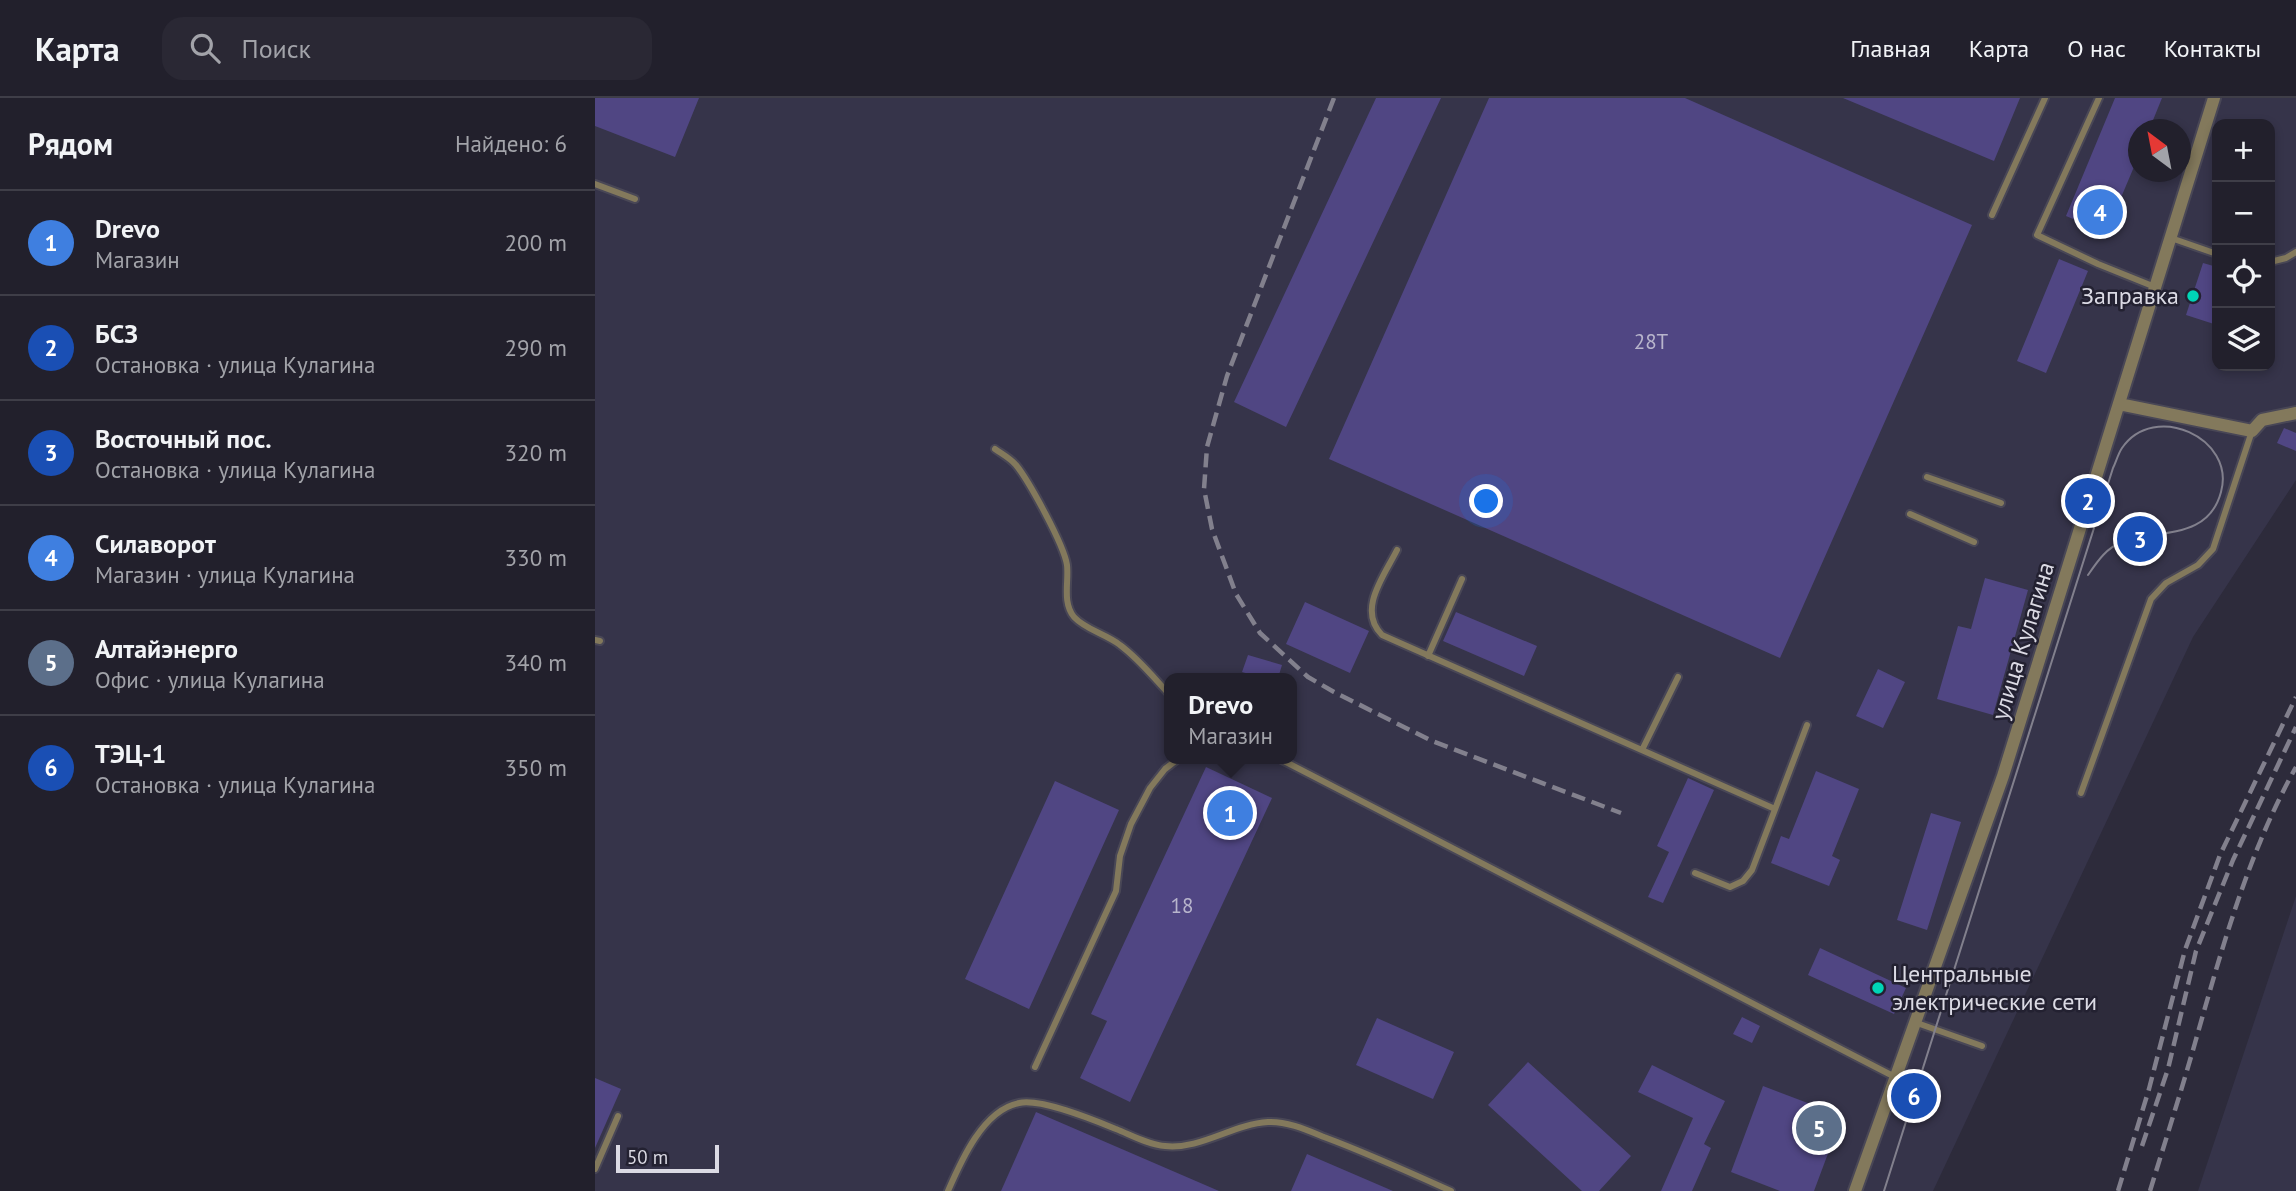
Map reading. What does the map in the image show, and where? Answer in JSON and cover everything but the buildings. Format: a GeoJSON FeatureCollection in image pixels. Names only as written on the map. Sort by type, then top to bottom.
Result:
{"type":"FeatureCollection","features":[{"type":"Feature","properties":{"kind":"street","name":"улица Кулагина"},"geometry":{"type":"LineString","coordinates":[[1855,1191],[2003,776],[2214,98]]}},
{"type":"Feature","properties":{"kind":"street"},"geometry":{"type":"LineString","coordinates":[[2119,404],[2252,431],[2262,420],[2296,413]]}},
{"type":"Feature","properties":{"kind":"lane"},"geometry":{"type":"LineString","coordinates":[[1992,215],[2045,98]]}},
{"type":"Feature","properties":{"kind":"lane"},"geometry":{"type":"LineString","coordinates":[[2099,98],[2037,235],[2155,287]]}},
{"type":"Feature","properties":{"kind":"lane"},"geometry":{"type":"LineString","coordinates":[[595,184],[635,199]]}},
{"type":"Feature","properties":{"kind":"lane"},"geometry":{"type":"LineString","coordinates":[[2171,238],[2212,252]]}},
{"type":"Feature","properties":{"kind":"lane"},"geometry":{"type":"LineString","coordinates":[[2275,261],[2296,252]]}},
{"type":"Feature","properties":{"kind":"lane"},"geometry":{"type":"LineString","coordinates":[[2081,793],[2151,599],[2166,583],[2199,565],[2213,549],[2252,431]]}},
{"type":"Feature","properties":{"kind":"lane"},"geometry":{"type":"LineString","coordinates":[[995,449],[1009,458],[1023,474],[1062,548],[1067,562],[1067,602],[1073,615],[1083,624],[1119,644],[1164,688]]}},
{"type":"Feature","properties":{"kind":"lane"},"geometry":{"type":"LineString","coordinates":[[1927,477],[2001,503]]}},
{"type":"Feature","properties":{"kind":"lane"},"geometry":{"type":"LineString","coordinates":[[1910,514],[1974,542]]}},
{"type":"Feature","properties":{"kind":"lane"},"geometry":{"type":"LineString","coordinates":[[1397,550],[1371,604],[1371,621],[1382,635],[1775,809]]}},
{"type":"Feature","properties":{"kind":"lane"},"geometry":{"type":"LineString","coordinates":[[1428,656],[1462,579]]}},
{"type":"Feature","properties":{"kind":"lane"},"geometry":{"type":"LineString","coordinates":[[1642,750],[1678,677]]}},
{"type":"Feature","properties":{"kind":"lane"},"geometry":{"type":"LineString","coordinates":[[1695,873],[1730,887],[1743,881],[1752,870],[1807,725]]}},
{"type":"Feature","properties":{"kind":"lane"},"geometry":{"type":"LineString","coordinates":[[1035,1067],[1116,891],[1120,856],[1131,824],[1150,788],[1172,764]]}},
{"type":"Feature","properties":{"kind":"lane"},"geometry":{"type":"LineString","coordinates":[[1290,764],[1897,1078]]}},
{"type":"Feature","properties":{"kind":"lane"},"geometry":{"type":"LineString","coordinates":[[1917,1023],[1982,1046]]}},
{"type":"Feature","properties":{"kind":"lane"},"geometry":{"type":"LineString","coordinates":[[948,1191],[962,1160],[979,1133],[995,1116],[1009,1106],[1034,1102],[1093,1120],[1161,1146],[1174,1147],[1268,1122],[1289,1125],[1348,1145],[1451,1191]]}},
{"type":"Feature","properties":{"kind":"lane"},"geometry":{"type":"LineString","coordinates":[[595,1169],[618,1116]]}},
{"type":"Feature","properties":{"kind":"shaded area"},"geometry":{"type":"Polygon","coordinates":[[[595,98],[2296,98],[2296,480],[2193,637],[1933,1191],[595,1191],[595,98]]]}},
{"type":"Feature","properties":{"kind":"shaded area"},"geometry":{"type":"Polygon","coordinates":[[[2296,896],[2296,1191],[2198,1191],[2296,896]]]}},
{"type":"Feature","properties":{"kind":"tram line"},"geometry":{"type":"LineString","coordinates":[[1884,1191],[2118,455],[2136,434],[2153,427],[2171,427],[2189,432],[2205,442],[2216,456],[2222,473],[2221,492],[2214,508],[2205,519],[2180,531],[2122,542],[2102,556],[2088,575]]}},
{"type":"Feature","properties":{"kind":"railway"},"geometry":{"type":"LineString","coordinates":[[1334,98],[1227,376],[1207,447],[1204,489],[1212,529],[1236,594],[1260,633],[1308,677],[1334,692],[1432,741],[1621,813]]}},
{"type":"Feature","properties":{"kind":"railway"},"geometry":{"type":"LineString","coordinates":[[2118,1191],[2149,1089],[2185,950],[2220,855],[2296,697]]}},
{"type":"Feature","properties":{"kind":"railway"},"geometry":{"type":"LineString","coordinates":[[2142,1146],[2168,1069],[2196,951],[2233,860],[2296,727]]}},
{"type":"Feature","properties":{"kind":"railway"},"geometry":{"type":"LineString","coordinates":[[2150,1191],[2215,972],[2250,867],[2296,767]]}},
{"type":"Feature","properties":{"kind":"place","name":"Силаворот"},"geometry":{"type":"Point","coordinates":[2100,212]}},
{"type":"Feature","properties":{"kind":"place","name":"Заправка"},"geometry":{"type":"Point","coordinates":[2193,296]}},
{"type":"Feature","properties":{"kind":"place","name":"БСЗ"},"geometry":{"type":"Point","coordinates":[2088,501]}},
{"type":"Feature","properties":{"kind":"place","name":"Восточный пос."},"geometry":{"type":"Point","coordinates":[2140,539]}},
{"type":"Feature","properties":{"kind":"place","name":"Drevo"},"geometry":{"type":"Point","coordinates":[1230,813]}},
{"type":"Feature","properties":{"kind":"place","name":"Центральные электрические сети"},"geometry":{"type":"Point","coordinates":[1878,988]}},
{"type":"Feature","properties":{"kind":"place","name":"ТЭЦ-1"},"geometry":{"type":"Point","coordinates":[1914,1096]}},
{"type":"Feature","properties":{"kind":"place","name":"Алтайэнерго"},"geometry":{"type":"Point","coordinates":[1819,1128]}}]}
